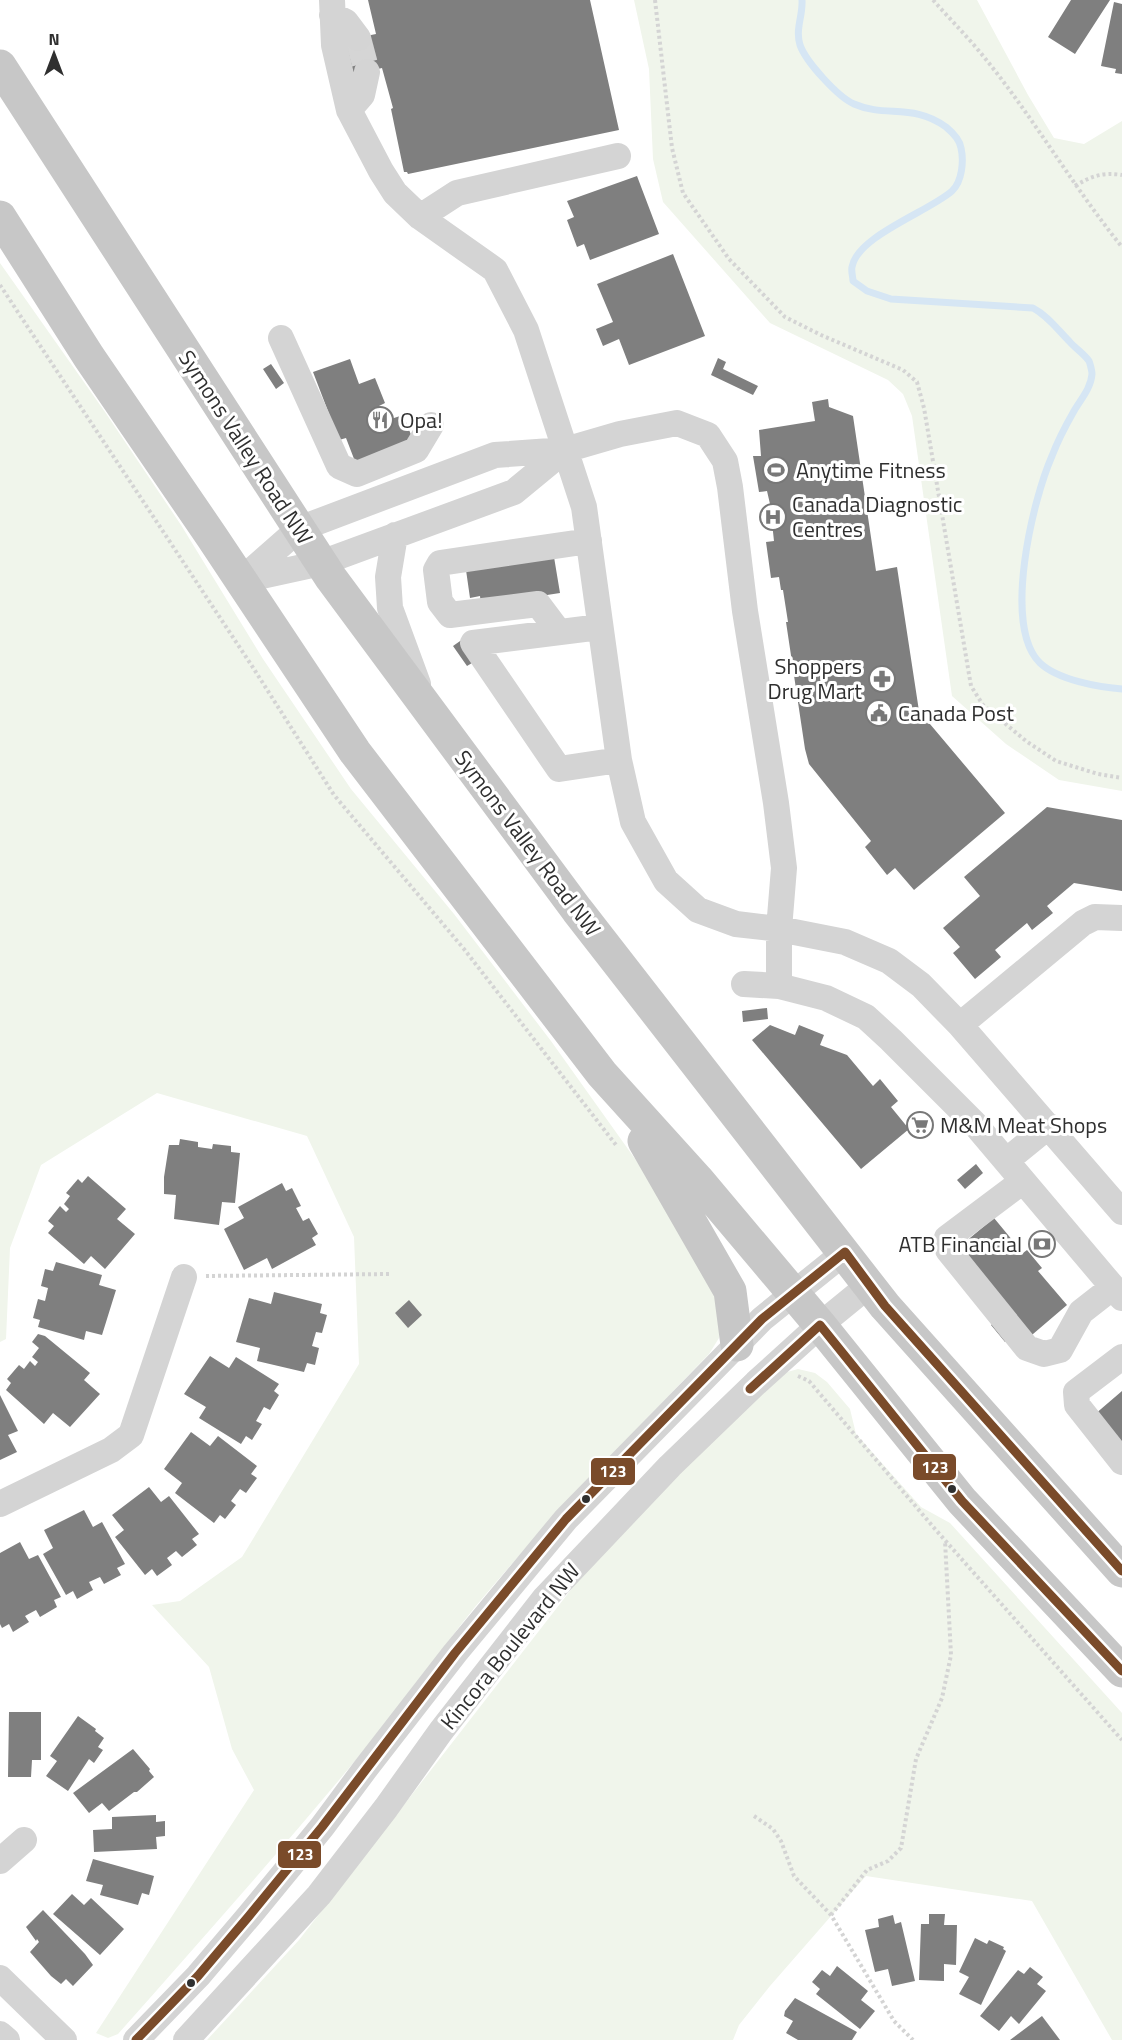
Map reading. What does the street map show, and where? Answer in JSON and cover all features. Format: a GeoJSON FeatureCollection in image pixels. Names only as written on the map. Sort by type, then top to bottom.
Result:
{"type":"FeatureCollection","features":[{"type":"Feature","properties":{"kind":"main road","name":"Symons Valley Road NW"},"geometry":{"type":"LineString","coordinates":[[0,66],[321,563],[577,910],[869,1285],[1122,1571]]}},
{"type":"Feature","properties":{"kind":"main road"},"geometry":{"type":"LineString","coordinates":[[0,217],[89,357],[355,752],[602,1074],[637,1128],[730,1291],[737,1345]]}},
{"type":"Feature","properties":{"kind":"main road"},"geometry":{"type":"LineString","coordinates":[[602,1074],[697,1179],[820,1325],[962,1501],[1122,1671]]}},
{"type":"Feature","properties":{"kind":"street"},"geometry":{"type":"LineString","coordinates":[[332,8],[358,38]]}},
{"type":"Feature","properties":{"kind":"street"},"geometry":{"type":"LineString","coordinates":[[332,8],[334,45],[349,110],[395,193],[420,217],[495,270],[526,330],[584,507],[619,760],[633,822],[666,881],[698,910],[736,924],[779,929],[845,942],[889,961],[921,986],[960,1025],[1122,1212]]}},
{"type":"Feature","properties":{"kind":"street"},"geometry":{"type":"LineString","coordinates":[[349,110],[362,95],[367,72]]}},
{"type":"Feature","properties":{"kind":"street"},"geometry":{"type":"LineString","coordinates":[[420,217],[457,193],[618,156]]}},
{"type":"Feature","properties":{"kind":"street"},"geometry":{"type":"LineString","coordinates":[[281,338],[339,466],[357,474],[416,450],[431,425]]}},
{"type":"Feature","properties":{"kind":"street"},"geometry":{"type":"LineString","coordinates":[[241,580],[300,529],[495,454],[565,450],[620,434],[678,423],[708,435],[724,461],[730,487],[745,611],[776,803],[784,868],[779,929],[779,986]]}},
{"type":"Feature","properties":{"kind":"street"},"geometry":{"type":"LineString","coordinates":[[241,580],[321,563],[514,492],[565,450]]}},
{"type":"Feature","properties":{"kind":"street"},"geometry":{"type":"LineString","coordinates":[[395,535],[388,576],[390,608],[428,709]]}},
{"type":"Feature","properties":{"kind":"street"},"geometry":{"type":"LineString","coordinates":[[590,541],[440,563],[436,570],[440,602],[473,643],[559,769],[619,760]]}},
{"type":"Feature","properties":{"kind":"street"},"geometry":{"type":"LineString","coordinates":[[450,615],[538,604],[559,632]]}},
{"type":"Feature","properties":{"kind":"street"},"geometry":{"type":"LineString","coordinates":[[473,643],[600,627]]}},
{"type":"Feature","properties":{"kind":"street"},"geometry":{"type":"LineString","coordinates":[[960,1025],[1083,923],[1095,917],[1122,918]]}},
{"type":"Feature","properties":{"kind":"street"},"geometry":{"type":"LineString","coordinates":[[744,984],[779,986],[826,998],[866,1017],[974,1123],[1117,1292],[1081,1312],[1060,1350],[1044,1354],[1027,1348],[948,1250],[947,1238],[1023,1181]]}},
{"type":"Feature","properties":{"kind":"street"},"geometry":{"type":"LineString","coordinates":[[1006,1161],[1049,1126]]}},
{"type":"Feature","properties":{"kind":"street","name":"Kincora Boulevard NW"},"geometry":{"type":"LineString","coordinates":[[136,2040],[198,1976],[249,1916],[322,1827],[455,1653],[566,1519],[762,1319],[845,1252]]}},
{"type":"Feature","properties":{"kind":"street"},"geometry":{"type":"LineString","coordinates":[[0,1504],[111,1450],[131,1435],[184,1277]]}},
{"type":"Feature","properties":{"kind":"street","name":"Kincora Boulevard NW"},"geometry":{"type":"LineString","coordinates":[[186,2040],[319,1895],[386,1808],[441,1731],[544,1599],[670,1466],[756,1383],[820,1325],[869,1285]]}},
{"type":"Feature","properties":{"kind":"street"},"geometry":{"type":"LineString","coordinates":[[1122,1357],[1076,1392],[1077,1405],[1122,1462]]}},
{"type":"Feature","properties":{"kind":"street"},"geometry":{"type":"LineString","coordinates":[[0,1861],[24,1840]]}},
{"type":"Feature","properties":{"kind":"street"},"geometry":{"type":"LineString","coordinates":[[0,1978],[64,2040]]}},
{"type":"Feature","properties":{"kind":"street"},"geometry":{"type":"LineString","coordinates":[[0,2034],[7,2040]]}},
{"type":"Feature","properties":{"kind":"path"},"geometry":{"type":"LineString","coordinates":[[656,0],[672,148],[683,193],[729,259],[785,317],[903,370],[917,382],[924,408],[971,686],[983,705],[1026,741],[1056,761],[1098,774],[1122,778]]}},
{"type":"Feature","properties":{"kind":"path"},"geometry":{"type":"LineString","coordinates":[[933,0],[979,51],[1075,186],[1122,247]]}},
{"type":"Feature","properties":{"kind":"path"},"geometry":{"type":"LineString","coordinates":[[1075,186],[1088,177],[1105,172],[1122,175]]}},
{"type":"Feature","properties":{"kind":"path"},"geometry":{"type":"LineString","coordinates":[[184,1277],[389,1274]]}},
{"type":"Feature","properties":{"kind":"path"},"geometry":{"type":"LineString","coordinates":[[795,1375],[809,1381],[945,1541],[1122,1740]]}},
{"type":"Feature","properties":{"kind":"path"},"geometry":{"type":"LineString","coordinates":[[831,1915],[867,1870],[888,1861],[901,1848],[916,1759],[942,1698],[951,1654],[945,1541]]}},
{"type":"Feature","properties":{"kind":"path"},"geometry":{"type":"LineString","coordinates":[[754,1816],[773,1829],[794,1876],[831,1915],[894,2021],[913,2040]]}},
{"type":"Feature","properties":{"kind":"shaded area"},"geometry":{"type":"Polygon","coordinates":[[[634,0],[977,0],[1054,138],[1084,144],[1122,121],[1122,791],[1059,780],[1006,744],[952,696],[912,416],[903,394],[888,380],[770,323],[663,202],[653,159],[649,69],[634,0]]]}},
{"type":"Feature","properties":{"kind":"shaded area"},"geometry":{"type":"Polygon","coordinates":[[[0,263],[181,525],[263,659],[351,789],[454,914],[551,1041],[670,1208],[712,1283],[722,1318],[719,1338],[709,1354],[531,1542],[475,1607],[378,1733],[303,1822],[118,2034],[108,2038],[96,2033],[254,1790],[232,1749],[209,1667],[152,1605],[180,1601],[242,1557],[359,1364],[354,1237],[307,1136],[157,1093],[41,1165],[10,1248],[6,1339],[0,1342],[0,263]]]}},
{"type":"Feature","properties":{"kind":"shaded area"},"geometry":{"type":"Polygon","coordinates":[[[798,1369],[815,1373],[827,1382],[850,1409],[856,1434],[921,1507],[950,1523],[1122,1713],[1122,2040],[1112,2040],[1032,1901],[866,1876],[770,1986],[739,2025],[733,2040],[207,2040],[299,1940],[601,1551],[773,1376],[798,1369]]]}},
{"type":"Feature","properties":{"kind":"building"},"geometry":{"type":"Polygon","coordinates":[[[368,0],[590,0],[619,130],[408,174],[404,172],[391,109],[393,108],[382,68],[349,76],[341,41],[376,34],[368,0]]]}},
{"type":"Feature","properties":{"kind":"building"},"geometry":{"type":"Polygon","coordinates":[[[1071,0],[1110,0],[1075,54],[1048,37],[1071,0]]]}},
{"type":"Feature","properties":{"kind":"building"},"geometry":{"type":"Polygon","coordinates":[[[1114,2],[1122,4],[1122,74],[1115,73],[1116,69],[1101,66],[1114,2]]]}},
{"type":"Feature","properties":{"kind":"building"},"geometry":{"type":"Polygon","coordinates":[[[637,176],[659,234],[590,260],[584,244],[577,247],[567,220],[574,217],[567,201],[637,176]]]}},
{"type":"Feature","properties":{"kind":"building"},"geometry":{"type":"Polygon","coordinates":[[[673,254],[705,336],[629,365],[619,339],[603,346],[596,329],[613,322],[597,284],[673,254]]]}},
{"type":"Feature","properties":{"kind":"building"},"geometry":{"type":"Polygon","coordinates":[[[718,358],[726,362],[723,369],[758,386],[753,395],[711,375],[718,358]]]}},
{"type":"Feature","properties":{"kind":"building"},"geometry":{"type":"Polygon","coordinates":[[[350,359],[359,384],[375,378],[385,403],[379,406],[385,421],[403,415],[414,442],[356,464],[346,438],[339,440],[313,372],[350,359]]]}},
{"type":"Feature","properties":{"kind":"building"},"geometry":{"type":"Polygon","coordinates":[[[271,364],[284,383],[276,389],[263,369],[271,364]]]}},
{"type":"Feature","properties":{"kind":"building"},"geometry":{"type":"Polygon","coordinates":[[[828,399],[829,407],[853,416],[876,571],[897,567],[919,711],[1005,813],[914,890],[895,868],[887,875],[865,847],[871,841],[809,764],[783,590],[781,590],[779,577],[771,578],[766,542],[774,541],[770,504],[767,491],[759,492],[753,456],[761,456],[759,430],[815,421],[812,402],[828,399]]]}},
{"type":"Feature","properties":{"kind":"building"},"geometry":{"type":"Polygon","coordinates":[[[554,557],[560,593],[481,605],[480,596],[470,598],[466,570],[554,557]]]}},
{"type":"Feature","properties":{"kind":"building"},"geometry":{"type":"Polygon","coordinates":[[[463,639],[477,660],[467,666],[453,646],[463,639]]]}},
{"type":"Feature","properties":{"kind":"building"},"geometry":{"type":"Polygon","coordinates":[[[1047,807],[1122,820],[1122,891],[1074,883],[1047,906],[1053,913],[1032,930],[1027,923],[995,950],[1001,957],[975,979],[953,953],[960,947],[943,928],[980,896],[964,877],[1047,807]]]}},
{"type":"Feature","properties":{"kind":"building"},"geometry":{"type":"Polygon","coordinates":[[[767,1008],[768,1019],[743,1022],[742,1011],[767,1008]]]}},
{"type":"Feature","properties":{"kind":"building"},"geometry":{"type":"Polygon","coordinates":[[[770,1025],[795,1035],[799,1025],[824,1035],[820,1045],[847,1055],[873,1086],[880,1079],[898,1101],[891,1107],[909,1129],[861,1169],[752,1040],[770,1025]]]}},
{"type":"Feature","properties":{"kind":"building"},"geometry":{"type":"Polygon","coordinates":[[[180,1139],[198,1142],[198,1147],[212,1149],[213,1144],[231,1146],[231,1152],[240,1153],[235,1203],[222,1202],[219,1225],[174,1219],[176,1195],[164,1194],[164,1177],[169,1145],[179,1145],[180,1139]]]}},
{"type":"Feature","properties":{"kind":"building"},"geometry":{"type":"Polygon","coordinates":[[[976,1164],[983,1173],[965,1189],[957,1180],[976,1164]]]}},
{"type":"Feature","properties":{"kind":"building"},"geometry":{"type":"Polygon","coordinates":[[[88,1176],[126,1209],[117,1219],[135,1234],[105,1269],[91,1256],[84,1264],[48,1233],[54,1226],[48,1221],[60,1206],[66,1212],[69,1209],[64,1204],[70,1196],[66,1193],[78,1179],[82,1183],[88,1176]]]}},
{"type":"Feature","properties":{"kind":"building"},"geometry":{"type":"Polygon","coordinates":[[[282,1183],[286,1191],[292,1188],[301,1206],[296,1208],[303,1221],[309,1218],[318,1234],[312,1238],[316,1245],[272,1269],[267,1258],[244,1270],[224,1229],[244,1218],[238,1207],[282,1183]]]}},
{"type":"Feature","properties":{"kind":"building"},"geometry":{"type":"Polygon","coordinates":[[[994,1218],[1023,1253],[1027,1250],[1042,1268],[1038,1271],[1067,1305],[1026,1340],[1018,1330],[1005,1342],[991,1325],[1004,1314],[953,1252],[994,1218]]]}},
{"type":"Feature","properties":{"kind":"building"},"geometry":{"type":"Polygon","coordinates":[[[56,1262],[102,1275],[99,1285],[116,1290],[102,1335],[86,1331],[84,1340],[38,1327],[40,1320],[33,1318],[38,1299],[45,1301],[48,1288],[41,1286],[45,1269],[53,1271],[56,1262]]]}},
{"type":"Feature","properties":{"kind":"building"},"geometry":{"type":"Polygon","coordinates":[[[274,1292],[322,1304],[320,1313],[327,1315],[322,1333],[316,1332],[312,1346],[319,1348],[315,1365],[307,1363],[304,1372],[257,1361],[260,1348],[236,1342],[249,1298],[271,1304],[274,1292]]]}},
{"type":"Feature","properties":{"kind":"building"},"geometry":{"type":"Polygon","coordinates":[[[409,1300],[422,1315],[408,1328],[395,1313],[409,1300]]]}},
{"type":"Feature","properties":{"kind":"building"},"geometry":{"type":"Polygon","coordinates":[[[38,1334],[45,1336],[90,1373],[84,1380],[100,1394],[70,1427],[53,1413],[44,1424],[6,1390],[11,1383],[7,1379],[19,1365],[24,1369],[30,1361],[35,1366],[38,1362],[32,1357],[39,1348],[32,1342],[38,1334]]]}},
{"type":"Feature","properties":{"kind":"building"},"geometry":{"type":"Polygon","coordinates":[[[210,1356],[229,1368],[236,1357],[279,1384],[274,1391],[279,1395],[270,1410],[264,1407],[256,1421],[262,1424],[252,1440],[246,1436],[241,1444],[199,1418],[206,1407],[184,1394],[210,1356]]]}},
{"type":"Feature","properties":{"kind":"building"},"geometry":{"type":"Polygon","coordinates":[[[1122,1391],[1122,1448],[1094,1415],[1122,1391]]]}},
{"type":"Feature","properties":{"kind":"building"},"geometry":{"type":"Polygon","coordinates":[[[0,1395],[18,1431],[8,1435],[17,1452],[0,1460],[0,1395]]]}},
{"type":"Feature","properties":{"kind":"building"},"geometry":{"type":"Polygon","coordinates":[[[191,1432],[210,1446],[218,1436],[257,1466],[251,1474],[257,1478],[246,1493],[240,1489],[231,1501],[236,1505],[225,1519],[220,1515],[214,1523],[175,1493],[182,1483],[164,1469],[191,1432]]]}},
{"type":"Feature","properties":{"kind":"building"},"geometry":{"type":"Polygon","coordinates":[[[149,1487],[161,1502],[169,1496],[199,1534],[192,1539],[197,1545],[182,1557],[176,1551],[167,1558],[172,1565],[157,1576],[152,1569],[145,1575],[115,1537],[124,1530],[112,1515],[149,1487]]]}},
{"type":"Feature","properties":{"kind":"building"},"geometry":{"type":"Polygon","coordinates":[[[84,1510],[93,1527],[102,1522],[125,1564],[117,1568],[121,1575],[104,1584],[100,1577],[89,1582],[93,1590],[77,1599],[73,1591],[66,1595],[43,1554],[53,1548],[44,1530],[84,1510]]]}},
{"type":"Feature","properties":{"kind":"building"},"geometry":{"type":"Polygon","coordinates":[[[20,1542],[29,1559],[38,1555],[61,1597],[54,1600],[57,1607],[40,1617],[36,1610],[25,1616],[29,1622],[13,1632],[9,1624],[2,1628],[0,1624],[0,1553],[20,1542]]]}},
{"type":"Feature","properties":{"kind":"building"},"geometry":{"type":"Polygon","coordinates":[[[9,1712],[41,1712],[41,1760],[32,1760],[31,1777],[8,1777],[9,1712]]]}},
{"type":"Feature","properties":{"kind":"building"},"geometry":{"type":"Polygon","coordinates":[[[78,1716],[104,1738],[98,1747],[103,1750],[94,1763],[89,1759],[68,1791],[46,1776],[57,1761],[50,1756],[78,1716]]]}},
{"type":"Feature","properties":{"kind":"building"},"geometry":{"type":"Polygon","coordinates":[[[133,1749],[154,1777],[109,1811],[102,1803],[89,1813],[73,1793],[133,1749]]]}},
{"type":"Feature","properties":{"kind":"building"},"geometry":{"type":"Polygon","coordinates":[[[156,1815],[156,1822],[165,1821],[165,1836],[156,1837],[157,1849],[94,1852],[93,1830],[112,1829],[112,1817],[156,1815]]]}},
{"type":"Feature","properties":{"kind":"building"},"geometry":{"type":"Polygon","coordinates":[[[93,1859],[154,1876],[149,1895],[142,1893],[138,1905],[100,1895],[103,1885],[86,1881],[93,1859]]]}},
{"type":"Feature","properties":{"kind":"building"},"geometry":{"type":"Polygon","coordinates":[[[72,1894],[84,1905],[91,1898],[124,1929],[100,1955],[53,1914],[72,1894]]]}},
{"type":"Feature","properties":{"kind":"building"},"geometry":{"type":"Polygon","coordinates":[[[43,1910],[93,1965],[73,1986],[66,1979],[61,1984],[30,1952],[39,1942],[26,1927],[43,1910]]]}},
{"type":"Feature","properties":{"kind":"building"},"geometry":{"type":"Polygon","coordinates":[[[929,1914],[945,1914],[944,1925],[957,1925],[956,1965],[944,1964],[944,1981],[919,1980],[921,1924],[929,1924],[929,1914]]]}},
{"type":"Feature","properties":{"kind":"building"},"geometry":{"type":"Polygon","coordinates":[[[893,1915],[895,1924],[901,1922],[915,1981],[892,1986],[888,1969],[875,1972],[865,1930],[879,1927],[878,1919],[893,1915]]]}},
{"type":"Feature","properties":{"kind":"building"},"geometry":{"type":"Polygon","coordinates":[[[975,1938],[987,1944],[989,1940],[1004,1947],[1006,1951],[981,2005],[959,1994],[969,1977],[959,1972],[975,1938]]]}},
{"type":"Feature","properties":{"kind":"building"},"geometry":{"type":"Polygon","coordinates":[[[837,1966],[868,1991],[861,2000],[875,2011],[860,2029],[816,1994],[820,1989],[812,1982],[822,1970],[830,1976],[837,1966]]]}},
{"type":"Feature","properties":{"kind":"building"},"geometry":{"type":"Polygon","coordinates":[[[1030,1967],[1043,1977],[1037,1984],[1046,1991],[1019,2024],[1011,2016],[999,2031],[980,2016],[1018,1970],[1024,1974],[1030,1967]]]}},
{"type":"Feature","properties":{"kind":"building"},"geometry":{"type":"Polygon","coordinates":[[[795,1998],[857,2032],[852,2040],[798,2040],[786,2033],[793,2021],[784,2016],[785,2011],[795,1998]]]}},
{"type":"Feature","properties":{"kind":"building"},"geometry":{"type":"Polygon","coordinates":[[[1042,2016],[1060,2040],[1010,2040],[1042,2016]]]}},
{"type":"Feature","properties":{"kind":"waterway"},"geometry":{"type":"LineString","coordinates":[[802,0],[798,33],[800,45],[831,87],[847,100],[866,108],[911,113],[934,120],[953,134],[961,148],[961,171],[952,191],[867,245],[857,256],[852,267],[853,281],[867,291],[891,299],[1033,308],[1048,319],[1089,361],[1092,374],[1090,384],[1057,444],[1037,501],[1025,562],[1022,593],[1023,621],[1029,645],[1040,663],[1048,669],[1079,682],[1122,689]]}},
{"type":"Feature","properties":{"kind":"tunnel"},"geometry":{"type":"LineString","coordinates":[[358,38],[367,72]]}},
{"type":"Feature","properties":{"kind":"transit line","name":"123"},"geometry":{"type":"LineString","coordinates":[[136,2040],[198,1976],[249,1916],[322,1827],[455,1653],[566,1519],[762,1319],[845,1252],[885,1306],[1122,1571]]}},
{"type":"Feature","properties":{"kind":"transit line","name":"123"},"geometry":{"type":"LineString","coordinates":[[750,1389],[820,1325],[962,1501],[1122,1671]]}},
{"type":"Feature","properties":{"kind":"place","name":"Opa!"},"geometry":{"type":"Point","coordinates":[380,420]}},
{"type":"Feature","properties":{"kind":"place","name":"Anytime Fitness"},"geometry":{"type":"Point","coordinates":[776,470]}},
{"type":"Feature","properties":{"kind":"place","name":"Canada Diagnostic Centres"},"geometry":{"type":"Point","coordinates":[773,517]}},
{"type":"Feature","properties":{"kind":"place","name":"Shoppers Drug Mart"},"geometry":{"type":"Point","coordinates":[882,679]}},
{"type":"Feature","properties":{"kind":"place","name":"Canada Post"},"geometry":{"type":"Point","coordinates":[879,713]}},
{"type":"Feature","properties":{"kind":"place","name":"M&M Meat Shops"},"geometry":{"type":"Point","coordinates":[920,1125]}},
{"type":"Feature","properties":{"kind":"place","name":"ATB Financial"},"geometry":{"type":"Point","coordinates":[1042,1244]}}]}
